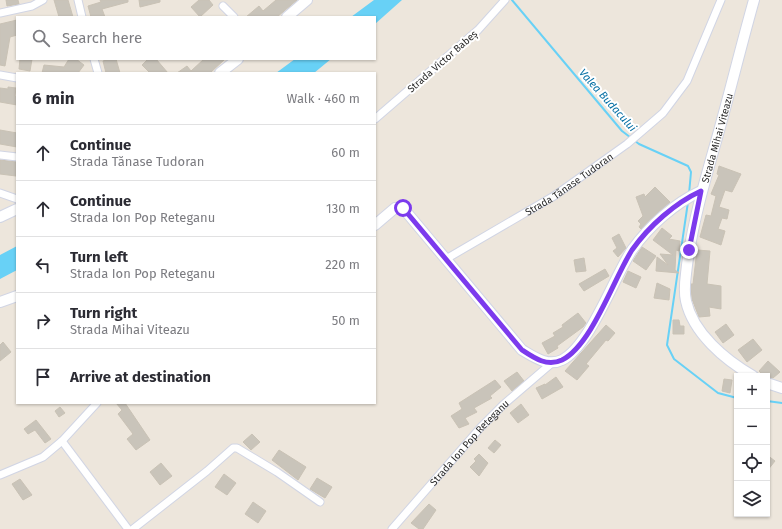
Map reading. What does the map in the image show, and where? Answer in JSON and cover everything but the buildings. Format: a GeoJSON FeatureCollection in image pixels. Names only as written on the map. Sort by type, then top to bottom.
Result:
{"type":"FeatureCollection","features":[{"type":"Feature","properties":{"kind":"street"},"geometry":{"type":"LineString","coordinates":[[0,13],[32,6],[43,0]]}},
{"type":"Feature","properties":{"kind":"street"},"geometry":{"type":"LineString","coordinates":[[78,0],[82,16]]}},
{"type":"Feature","properties":{"kind":"street"},"geometry":{"type":"LineString","coordinates":[[288,16],[307,0]]}},
{"type":"Feature","properties":{"kind":"street","name":"Strada Victor Babeș"},"geometry":{"type":"LineString","coordinates":[[376,118],[478,30],[505,0]]}},
{"type":"Feature","properties":{"kind":"street","name":"Strada Tănase Tudoran"},"geometry":{"type":"LineString","coordinates":[[446,259],[554,196],[627,144],[663,113],[687,81],[721,0]]}},
{"type":"Feature","properties":{"kind":"street","name":"Strada Mihai Viteazu"},"geometry":{"type":"LineString","coordinates":[[749,373],[728,358],[703,333],[692,319],[686,300],[685,283],[698,193],[754,0]]}},
{"type":"Feature","properties":{"kind":"street"},"geometry":{"type":"LineString","coordinates":[[222,6],[233,16]]}},
{"type":"Feature","properties":{"kind":"street"},"geometry":{"type":"LineString","coordinates":[[94,60],[98,72]]}},
{"type":"Feature","properties":{"kind":"street"},"geometry":{"type":"LineString","coordinates":[[221,72],[237,60]]}},
{"type":"Feature","properties":{"kind":"street"},"geometry":{"type":"LineString","coordinates":[[0,75],[16,78]]}},
{"type":"Feature","properties":{"kind":"street"},"geometry":{"type":"LineString","coordinates":[[0,154],[16,157]]}},
{"type":"Feature","properties":{"kind":"street"},"geometry":{"type":"LineString","coordinates":[[0,193],[16,199]]}},
{"type":"Feature","properties":{"kind":"street","name":"Strada Ion Pop Reteganu"},"geometry":{"type":"LineString","coordinates":[[392,529],[481,427],[503,405],[554,362],[562,360],[580,344],[598,315],[632,250],[650,229],[683,200],[698,193]]}},
{"type":"Feature","properties":{"kind":"street"},"geometry":{"type":"LineString","coordinates":[[376,224],[396,208],[403,208],[522,350],[543,362],[554,362]]}},
{"type":"Feature","properties":{"kind":"street"},"geometry":{"type":"LineString","coordinates":[[0,217],[16,209]]}},
{"type":"Feature","properties":{"kind":"street"},"geometry":{"type":"LineString","coordinates":[[0,302],[16,296]]}},
{"type":"Feature","properties":{"kind":"street"},"geometry":{"type":"LineString","coordinates":[[770,384],[782,388]]}},
{"type":"Feature","properties":{"kind":"street"},"geometry":{"type":"LineString","coordinates":[[0,475],[43,457],[62,441],[96,404]]}},
{"type":"Feature","properties":{"kind":"street"},"geometry":{"type":"LineString","coordinates":[[62,441],[128,529]]}},
{"type":"Feature","properties":{"kind":"street"},"geometry":{"type":"LineString","coordinates":[[133,529],[207,471],[234,447],[277,472],[320,502]]}},
{"type":"Feature","properties":{"kind":"water"},"geometry":{"type":"Polygon","coordinates":[[[374,0],[402,0],[376,23],[376,16],[352,16],[374,0]]]}},
{"type":"Feature","properties":{"kind":"water"},"geometry":{"type":"Polygon","coordinates":[[[294,60],[330,60],[315,72],[277,72],[294,60]]]}},
{"type":"Feature","properties":{"kind":"water"},"geometry":{"type":"Polygon","coordinates":[[[16,247],[16,271],[0,279],[0,255],[16,247]]]}},
{"type":"Feature","properties":{"kind":"waterway","name":"Valea Budacului"},"geometry":{"type":"LineString","coordinates":[[512,0],[622,131],[639,144],[688,166],[691,172],[689,194]]}},
{"type":"Feature","properties":{"kind":"waterway","name":"Valea Budacului"},"geometry":{"type":"LineString","coordinates":[[688,202],[667,345],[674,359],[718,393],[734,397]]}},
{"type":"Feature","properties":{"kind":"waterway","name":"Valea Budacului"},"geometry":{"type":"LineString","coordinates":[[770,401],[782,403]]}},
{"type":"Feature","properties":{"kind":"route"},"geometry":{"type":"LineString","coordinates":[[403,208],[522,350],[543,362],[562,360],[580,344],[598,315],[632,250],[650,229],[683,200],[701,191],[689,250]]}}]}
